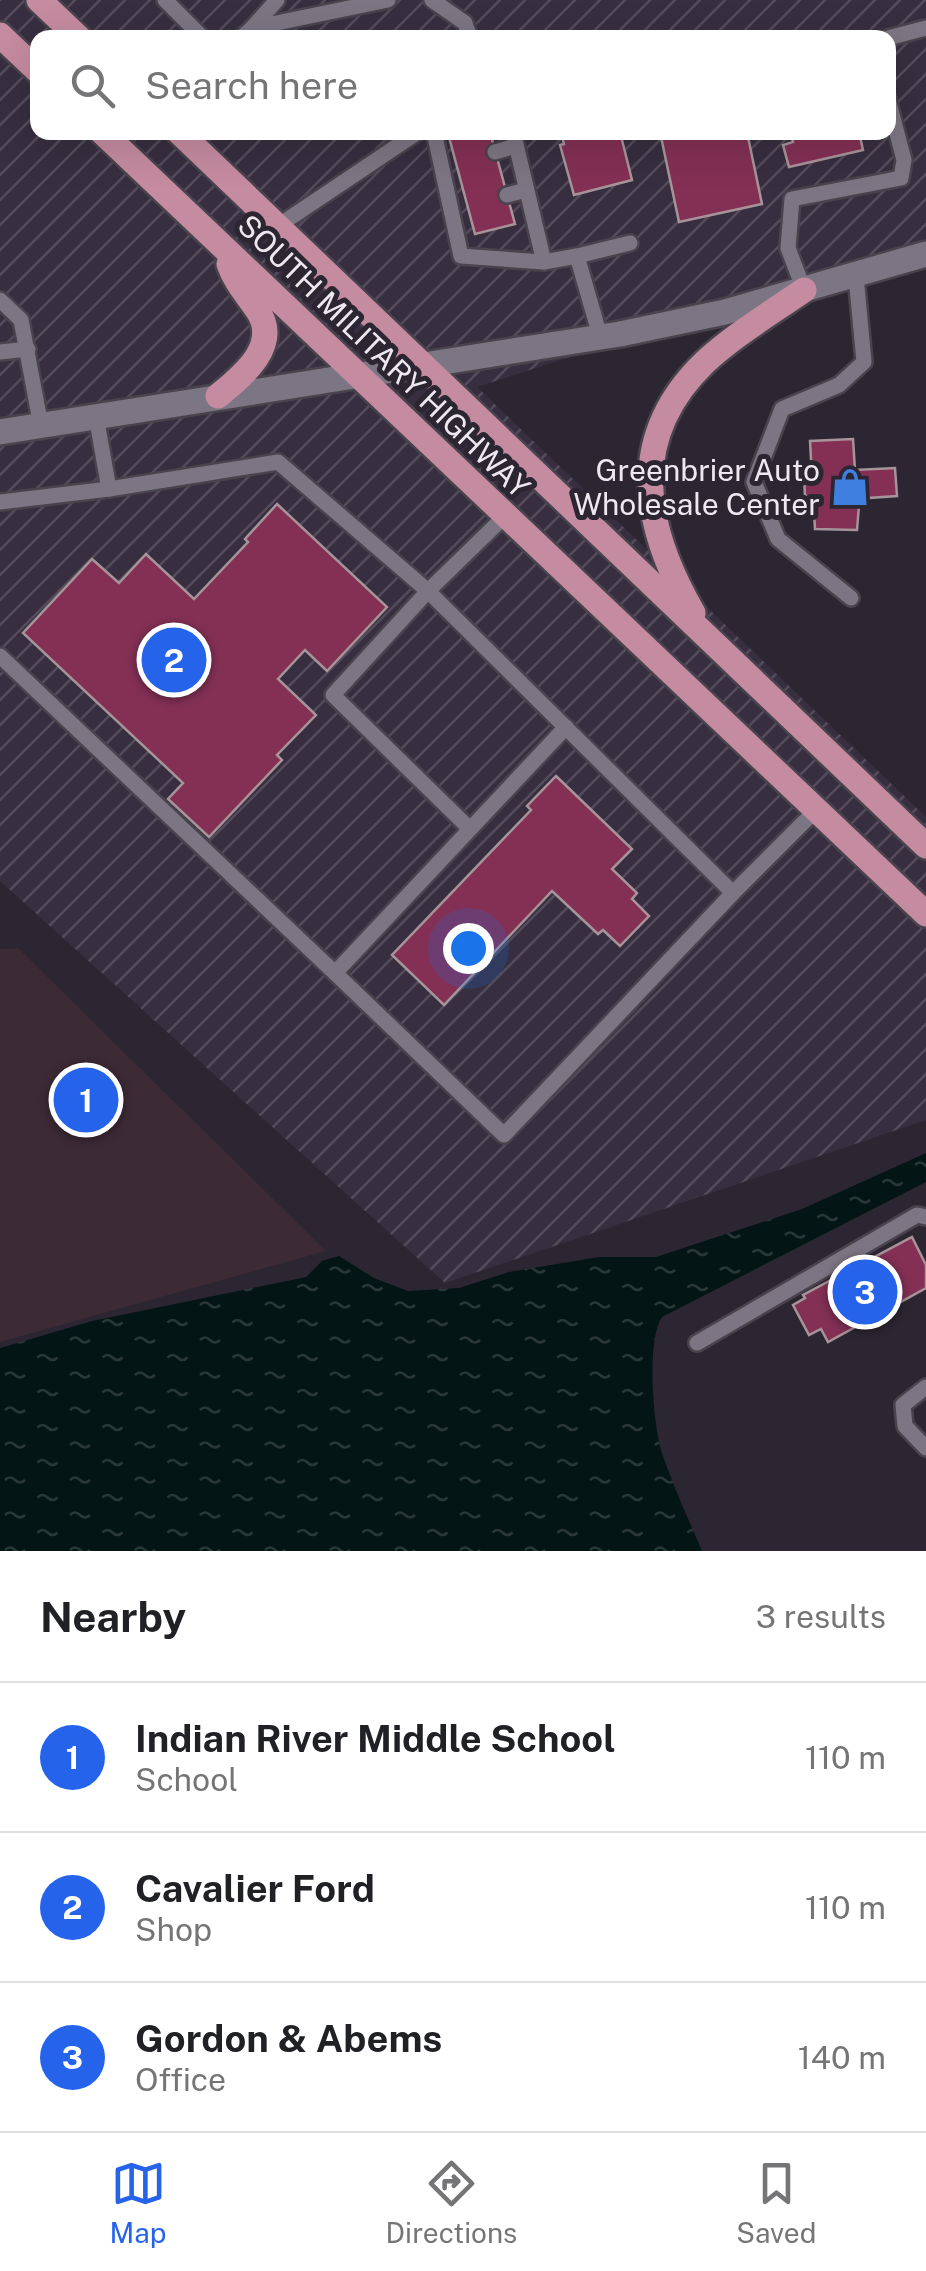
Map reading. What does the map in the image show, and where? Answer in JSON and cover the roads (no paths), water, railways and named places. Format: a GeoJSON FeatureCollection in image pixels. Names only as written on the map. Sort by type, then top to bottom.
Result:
{"type":"FeatureCollection","features":[{"type":"Feature","properties":{"kind":"main road"},"geometry":{"type":"LineString","coordinates":[[39,0],[71,30]]}},
{"type":"Feature","properties":{"kind":"main road"},"geometry":{"type":"LineString","coordinates":[[0,35],[30,63]]}},
{"type":"Feature","properties":{"kind":"main road","name":"SOUTH MILITARY HIGHWAY"},"geometry":{"type":"LineString","coordinates":[[110,140],[926,914]]}},
{"type":"Feature","properties":{"kind":"main road","name":"SOUTH MILITARY HIGHWAY"},"geometry":{"type":"LineString","coordinates":[[188,140],[926,846]]}},
{"type":"Feature","properties":{"kind":"main road"},"geometry":{"type":"LineString","coordinates":[[218,396],[251,368],[264,338],[262,317],[232,274],[225,250]]}},
{"type":"Feature","properties":{"kind":"main road"},"geometry":{"type":"LineString","coordinates":[[708,638],[671,574],[657,535],[648,480],[654,445],[668,407],[704,363],[804,290]]}},
{"type":"Feature","properties":{"kind":"street"},"geometry":{"type":"LineString","coordinates":[[0,432],[600,336],[725,312],[926,254]]}},
{"type":"Feature","properties":{"kind":"lane"},"geometry":{"type":"LineString","coordinates":[[166,0],[193,30]]}},
{"type":"Feature","properties":{"kind":"lane"},"geometry":{"type":"LineString","coordinates":[[249,30],[277,0]]}},
{"type":"Feature","properties":{"kind":"lane"},"geometry":{"type":"LineString","coordinates":[[259,30],[388,0]]}},
{"type":"Feature","properties":{"kind":"lane"},"geometry":{"type":"LineString","coordinates":[[432,0],[465,23],[467,30]]}},
{"type":"Feature","properties":{"kind":"lane"},"geometry":{"type":"LineString","coordinates":[[896,36],[926,28]]}},
{"type":"Feature","properties":{"kind":"lane"},"geometry":{"type":"LineString","coordinates":[[804,290],[788,248],[792,200],[901,178],[904,160],[896,130]]}},
{"type":"Feature","properties":{"kind":"lane"},"geometry":{"type":"LineString","coordinates":[[278,226],[406,140]]}},
{"type":"Feature","properties":{"kind":"lane"},"geometry":{"type":"LineString","coordinates":[[438,140],[448,164],[451,210],[461,256],[544,262],[630,243]]}},
{"type":"Feature","properties":{"kind":"lane"},"geometry":{"type":"LineString","coordinates":[[495,152],[513,140]]}},
{"type":"Feature","properties":{"kind":"lane"},"geometry":{"type":"LineString","coordinates":[[515,140],[544,262]]}},
{"type":"Feature","properties":{"kind":"lane"},"geometry":{"type":"LineString","coordinates":[[506,195],[526,190]]}},
{"type":"Feature","properties":{"kind":"lane"},"geometry":{"type":"LineString","coordinates":[[451,210],[467,204]]}},
{"type":"Feature","properties":{"kind":"lane"},"geometry":{"type":"LineString","coordinates":[[578,256],[600,336]]}},
{"type":"Feature","properties":{"kind":"lane"},"geometry":{"type":"LineString","coordinates":[[851,598],[778,539],[754,482],[782,409],[839,385],[864,362],[856,276]]}},
{"type":"Feature","properties":{"kind":"lane"},"geometry":{"type":"LineString","coordinates":[[0,300],[22,320],[41,426]]}},
{"type":"Feature","properties":{"kind":"lane"},"geometry":{"type":"LineString","coordinates":[[0,352],[28,349]]}},
{"type":"Feature","properties":{"kind":"lane"},"geometry":{"type":"LineString","coordinates":[[96,416],[109,489]]}},
{"type":"Feature","properties":{"kind":"lane"},"geometry":{"type":"LineString","coordinates":[[0,502],[278,462],[428,591],[733,893]]}},
{"type":"Feature","properties":{"kind":"lane"},"geometry":{"type":"LineString","coordinates":[[470,829],[333,695],[428,591],[506,516]]}},
{"type":"Feature","properties":{"kind":"lane"},"geometry":{"type":"LineString","coordinates":[[0,656],[504,1135],[816,810]]}},
{"type":"Feature","properties":{"kind":"lane"},"geometry":{"type":"LineString","coordinates":[[336,974],[566,727]]}},
{"type":"Feature","properties":{"kind":"lane"},"geometry":{"type":"LineString","coordinates":[[697,1342],[917,1214],[926,1216]]}},
{"type":"Feature","properties":{"kind":"lane"},"geometry":{"type":"LineString","coordinates":[[926,1387],[903,1405],[904,1426],[926,1448]]}},
{"type":"Feature","properties":{"kind":"water"},"geometry":{"type":"Polygon","coordinates":[[[926,1153],[926,1182],[662,1317],[654,1345],[656,1426],[667,1468],[702,1551],[0,1551],[0,1348],[92,1321],[306,1277],[322,1261],[339,1256],[374,1278],[408,1291],[459,1288],[509,1272],[599,1257],[656,1257],[802,1209],[926,1153]]]}},
{"type":"Feature","properties":{"kind":"place","name":"Greenbrier Auto Wholesale Center"},"geometry":{"type":"Point","coordinates":[850,487]}},
{"type":"Feature","properties":{"kind":"place","name":"Cavalier Ford"},"geometry":{"type":"Point","coordinates":[174,660]}},
{"type":"Feature","properties":{"kind":"place","name":"Indian River Middle School"},"geometry":{"type":"Point","coordinates":[86,1100]}},
{"type":"Feature","properties":{"kind":"place","name":"Gordon & Abems"},"geometry":{"type":"Point","coordinates":[865,1292]}}]}
